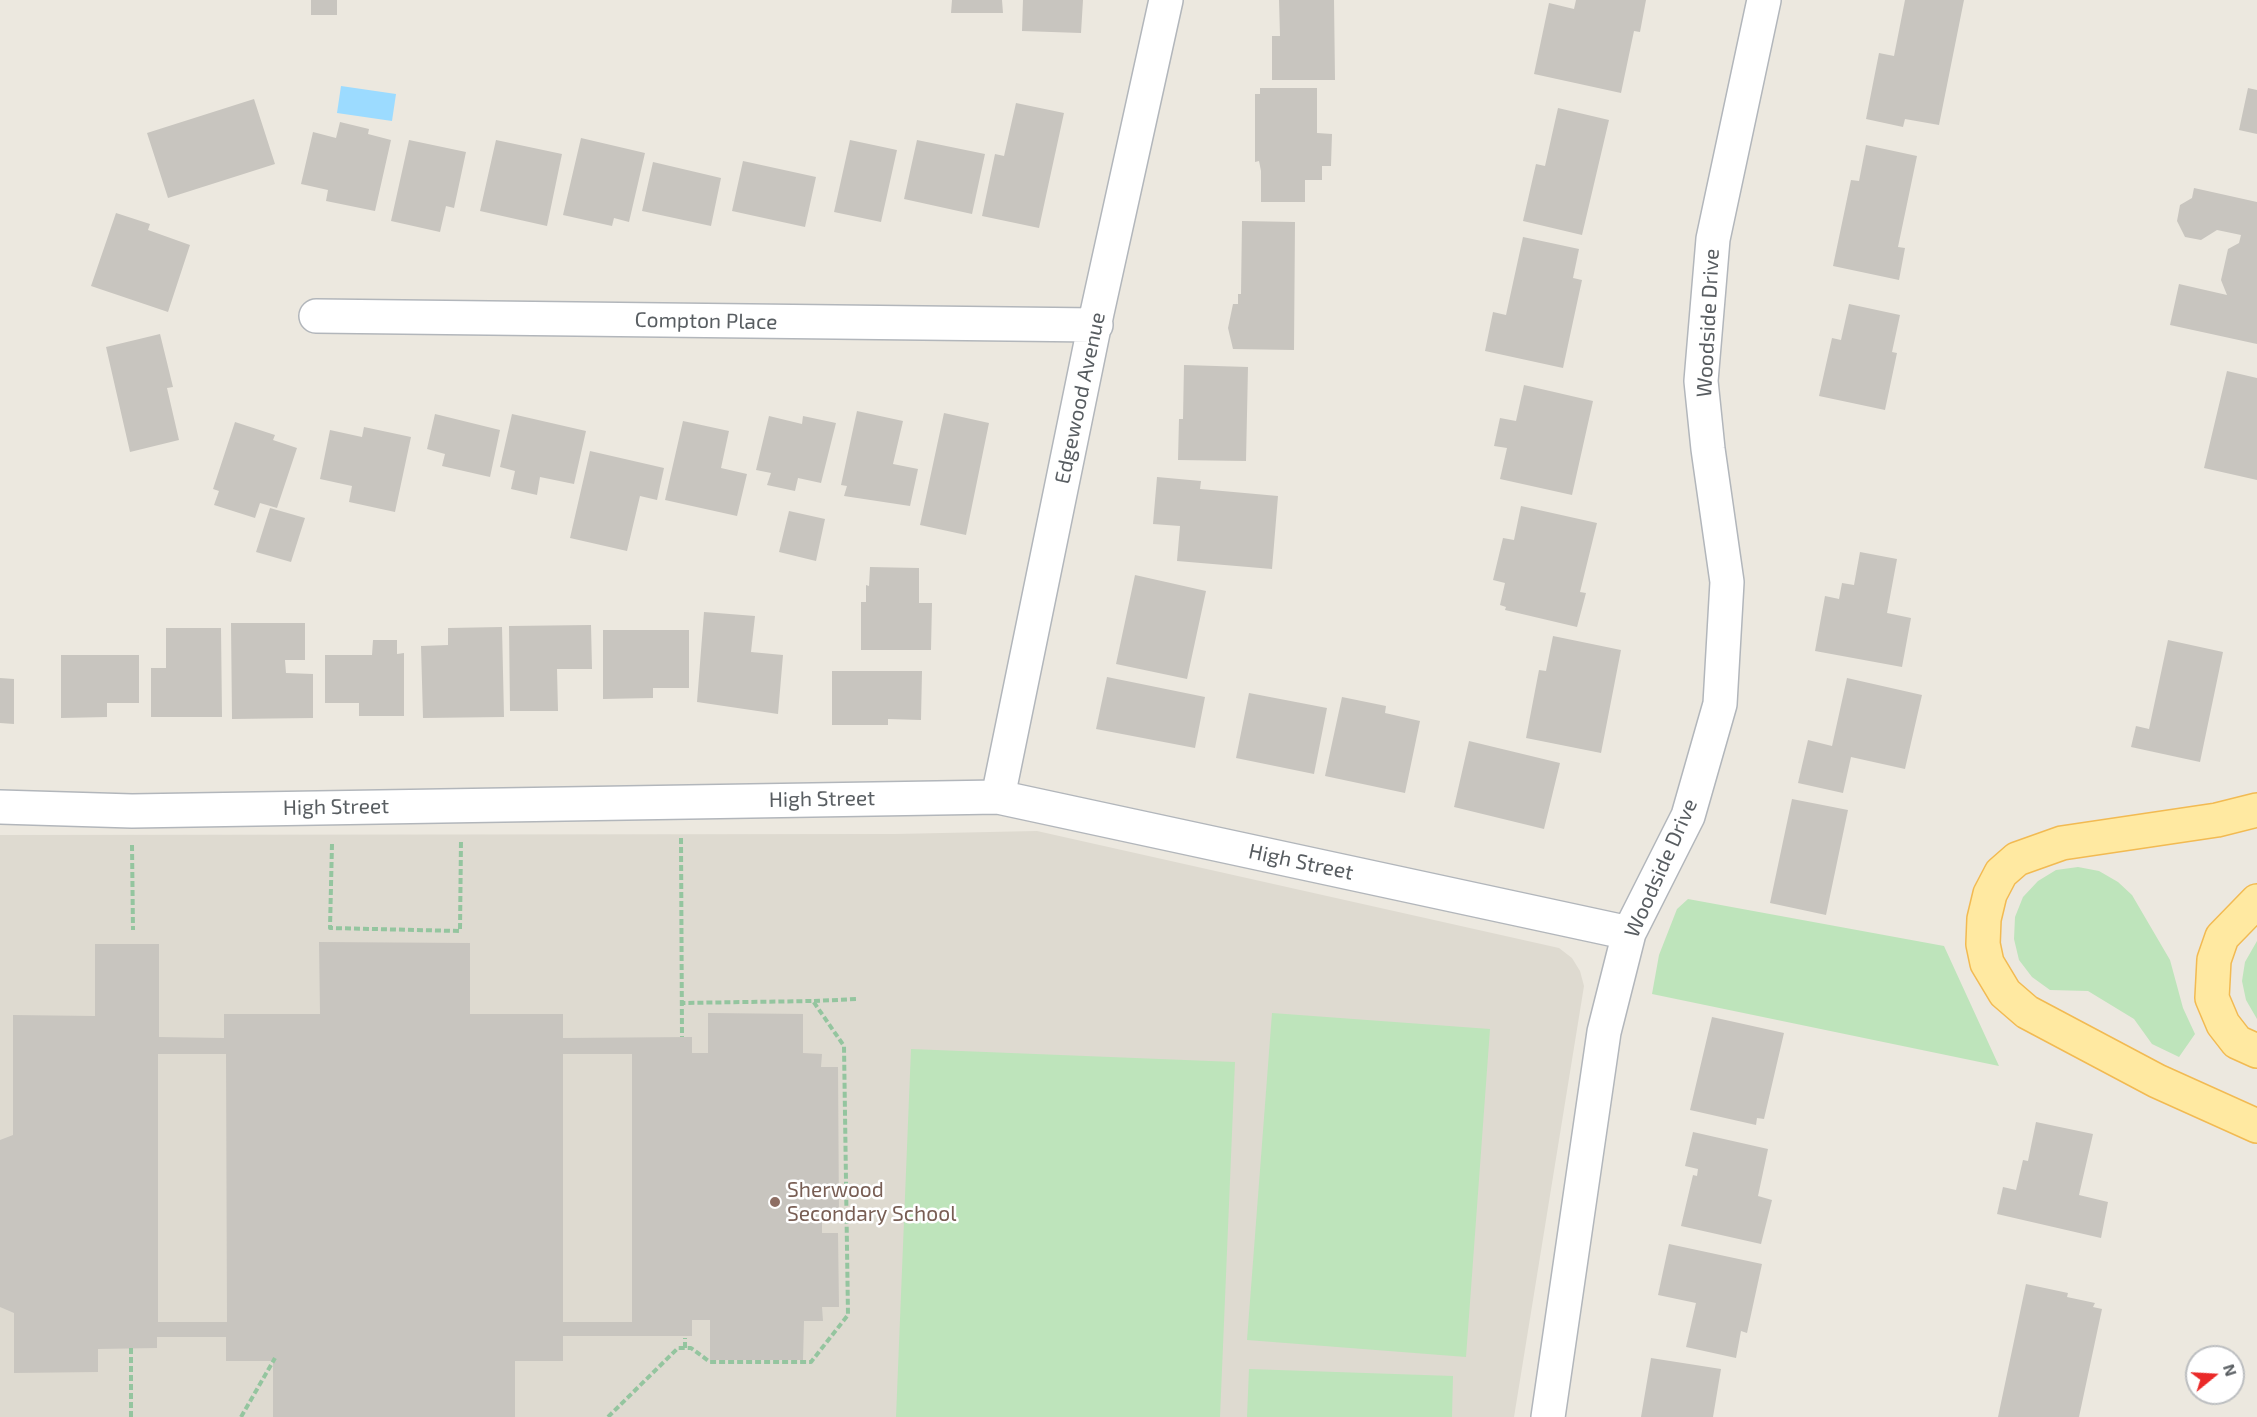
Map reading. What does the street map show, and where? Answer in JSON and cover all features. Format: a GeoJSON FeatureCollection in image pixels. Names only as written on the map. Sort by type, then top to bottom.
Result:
{"type":"FeatureCollection","features":[{"type":"Feature","properties":{"kind":"main road"},"geometry":{"type":"LineString","coordinates":[[2257,810],[2217,820],[2062,843],[2017,859],[2001,873],[1990,894],[1984,919],[1983,944],[1987,963],[2005,993],[2026,1012],[2157,1081],[2257,1126]]}},
{"type":"Feature","properties":{"kind":"main road"},"geometry":{"type":"LineString","coordinates":[[2257,901],[2222,937],[2214,960],[2211,998],[2223,1024],[2237,1042],[2257,1051]]}},
{"type":"Feature","properties":{"kind":"street","name":"Edgewood Avenue"},"geometry":{"type":"LineString","coordinates":[[998,797],[1095,325],[1166,0]]}},
{"type":"Feature","properties":{"kind":"street","name":"Woodside Drive"},"geometry":{"type":"LineString","coordinates":[[1548,1417],[1604,1032],[1629,933],[1688,816],[1720,704],[1727,582],[1701,381],[1713,239],[1764,0]]}},
{"type":"Feature","properties":{"kind":"street","name":"Compton Place"},"geometry":{"type":"LineString","coordinates":[[316,316],[1095,325]]}},
{"type":"Feature","properties":{"kind":"street","name":"High Street"},"geometry":{"type":"LineString","coordinates":[[0,807],[132,811],[998,797],[1629,933]]}},
{"type":"Feature","properties":{"kind":"path"},"geometry":{"type":"LineString","coordinates":[[681,801],[682,1037]]}},
{"type":"Feature","properties":{"kind":"path"},"geometry":{"type":"LineString","coordinates":[[332,807],[330,928],[460,931],[462,805]]}},
{"type":"Feature","properties":{"kind":"path"},"geometry":{"type":"LineString","coordinates":[[132,811],[133,930]]}},
{"type":"Feature","properties":{"kind":"path"},"geometry":{"type":"LineString","coordinates":[[681,1003],[857,999]]}},
{"type":"Feature","properties":{"kind":"path"},"geometry":{"type":"LineString","coordinates":[[608,1417],[678,1348],[691,1348],[710,1362],[811,1362],[848,1315],[844,1046],[813,1001]]}},
{"type":"Feature","properties":{"kind":"path"},"geometry":{"type":"LineString","coordinates":[[685,1338],[685,1348]]}},
{"type":"Feature","properties":{"kind":"path"},"geometry":{"type":"LineString","coordinates":[[131,1347],[131,1417]]}},
{"type":"Feature","properties":{"kind":"path"},"geometry":{"type":"LineString","coordinates":[[241,1417],[275,1358]]}},
{"type":"Feature","properties":{"kind":"shaded area","name":"Sherwood Secondary School"},"geometry":{"type":"Polygon","coordinates":[[[1037,831],[1559,948],[1572,958],[1580,971],[1584,986],[1514,1417],[0,1417],[0,835],[895,834],[1037,831]]]}},
{"type":"Feature","properties":{"kind":"green space"},"geometry":{"type":"Polygon","coordinates":[[[2078,867],[2099,871],[2118,882],[2132,895],[2170,960],[2183,1008],[2195,1034],[2179,1057],[2152,1044],[2134,1019],[2088,991],[2050,990],[2032,977],[2019,960],[2014,939],[2015,917],[2023,897],[2038,881],[2056,870],[2078,867]]]}},
{"type":"Feature","properties":{"kind":"green space"},"geometry":{"type":"Polygon","coordinates":[[[1688,899],[1944,946],[1999,1066],[1652,994],[1659,955],[1677,909],[1688,899]]]}},
{"type":"Feature","properties":{"kind":"green space"},"geometry":{"type":"Polygon","coordinates":[[[2257,941],[2257,1019],[2246,1000],[2242,981],[2245,962],[2257,941]]]}},
{"type":"Feature","properties":{"kind":"green space"},"geometry":{"type":"Polygon","coordinates":[[[1272,1013],[1490,1029],[1466,1357],[1247,1340],[1272,1013]]]}},
{"type":"Feature","properties":{"kind":"green space"},"geometry":{"type":"Polygon","coordinates":[[[911,1049],[1235,1062],[1220,1417],[896,1417],[911,1049]]]}},
{"type":"Feature","properties":{"kind":"green space"},"geometry":{"type":"Polygon","coordinates":[[[1249,1369],[1453,1376],[1452,1417],[1247,1417],[1249,1369]]]}},
{"type":"Feature","properties":{"kind":"water"},"geometry":{"type":"Polygon","coordinates":[[[341,86],[396,94],[392,121],[337,113],[341,86]]]}},
{"type":"Feature","properties":{"kind":"building"},"geometry":{"type":"Polygon","coordinates":[[[311,0],[337,0],[337,15],[311,15],[311,0]]]}},
{"type":"Feature","properties":{"kind":"building"},"geometry":{"type":"Polygon","coordinates":[[[952,0],[1002,0],[1003,13],[951,13],[952,0]]]}},
{"type":"Feature","properties":{"kind":"building"},"geometry":{"type":"Polygon","coordinates":[[[1023,0],[1083,0],[1081,33],[1022,31],[1023,0]]]}},
{"type":"Feature","properties":{"kind":"building"},"geometry":{"type":"Polygon","coordinates":[[[1279,0],[1334,0],[1335,80],[1272,80],[1272,36],[1280,36],[1279,0]]]}},
{"type":"Feature","properties":{"kind":"building"},"geometry":{"type":"Polygon","coordinates":[[[1576,0],[1646,0],[1640,32],[1634,31],[1621,93],[1534,74],[1549,3],[1574,9],[1576,0]]]}},
{"type":"Feature","properties":{"kind":"building"},"geometry":{"type":"Polygon","coordinates":[[[1905,0],[1964,0],[1939,125],[1905,119],[1903,127],[1866,119],[1879,53],[1894,56],[1905,0]]]}},
{"type":"Feature","properties":{"kind":"building"},"geometry":{"type":"Polygon","coordinates":[[[1260,88],[1317,88],[1317,133],[1332,134],[1331,166],[1322,166],[1322,180],[1305,180],[1305,202],[1261,202],[1261,171],[1259,161],[1255,162],[1255,94],[1260,94],[1260,88]]]}},
{"type":"Feature","properties":{"kind":"building"},"geometry":{"type":"Polygon","coordinates":[[[2248,88],[2257,90],[2257,134],[2239,130],[2248,88]]]}},
{"type":"Feature","properties":{"kind":"building"},"geometry":{"type":"Polygon","coordinates":[[[254,99],[275,164],[168,198],[147,133],[254,99]]]}},
{"type":"Feature","properties":{"kind":"building"},"geometry":{"type":"Polygon","coordinates":[[[1016,103],[1064,113],[1039,228],[982,216],[995,154],[1004,156],[1016,103]]]}},
{"type":"Feature","properties":{"kind":"building"},"geometry":{"type":"Polygon","coordinates":[[[1558,108],[1609,120],[1582,235],[1523,221],[1536,164],[1545,166],[1558,108]]]}},
{"type":"Feature","properties":{"kind":"building"},"geometry":{"type":"Polygon","coordinates":[[[340,122],[369,129],[368,134],[391,140],[375,211],[326,201],[328,190],[301,184],[313,132],[336,138],[340,122]]]}},
{"type":"Feature","properties":{"kind":"building"},"geometry":{"type":"Polygon","coordinates":[[[581,138],[645,153],[629,222],[614,218],[612,226],[563,215],[581,138]]]}},
{"type":"Feature","properties":{"kind":"building"},"geometry":{"type":"Polygon","coordinates":[[[409,140],[466,152],[454,208],[446,206],[440,232],[391,221],[409,140]]]}},
{"type":"Feature","properties":{"kind":"building"},"geometry":{"type":"Polygon","coordinates":[[[496,140],[562,154],[547,226],[480,211],[496,140]]]}},
{"type":"Feature","properties":{"kind":"building"},"geometry":{"type":"Polygon","coordinates":[[[850,140],[897,150],[881,222],[834,212],[850,140]]]}},
{"type":"Feature","properties":{"kind":"building"},"geometry":{"type":"Polygon","coordinates":[[[917,140],[985,154],[972,214],[904,199],[917,140]]]}},
{"type":"Feature","properties":{"kind":"building"},"geometry":{"type":"Polygon","coordinates":[[[1866,145],[1917,156],[1898,247],[1905,248],[1899,280],[1833,266],[1851,180],[1859,181],[1866,145]]]}},
{"type":"Feature","properties":{"kind":"building"},"geometry":{"type":"Polygon","coordinates":[[[743,161],[816,177],[805,227],[732,211],[743,161]]]}},
{"type":"Feature","properties":{"kind":"building"},"geometry":{"type":"Polygon","coordinates":[[[653,162],[721,178],[711,226],[642,211],[653,162]]]}},
{"type":"Feature","properties":{"kind":"building"},"geometry":{"type":"Polygon","coordinates":[[[2194,188],[2257,202],[2257,344],[2170,325],[2179,284],[2227,295],[2221,280],[2228,249],[2239,243],[2241,235],[2217,230],[2201,240],[2185,237],[2177,221],[2180,205],[2192,198],[2194,188]]]}},
{"type":"Feature","properties":{"kind":"building"},"geometry":{"type":"Polygon","coordinates":[[[116,213],[150,224],[148,230],[190,245],[168,312],[91,286],[116,213]]]}},
{"type":"Feature","properties":{"kind":"building"},"geometry":{"type":"Polygon","coordinates":[[[1242,221],[1295,222],[1294,350],[1233,349],[1228,328],[1233,304],[1238,304],[1238,294],[1241,294],[1242,221]]]}},
{"type":"Feature","properties":{"kind":"building"},"geometry":{"type":"Polygon","coordinates":[[[1523,237],[1579,249],[1573,278],[1582,280],[1563,368],[1485,351],[1493,312],[1506,315],[1523,237]]]}},
{"type":"Feature","properties":{"kind":"building"},"geometry":{"type":"Polygon","coordinates":[[[1849,304],[1900,315],[1892,352],[1897,353],[1885,410],[1819,396],[1832,338],[1841,340],[1849,304]]]}},
{"type":"Feature","properties":{"kind":"building"},"geometry":{"type":"Polygon","coordinates":[[[160,334],[173,387],[167,388],[179,440],[130,452],[106,347],[160,334]]]}},
{"type":"Feature","properties":{"kind":"building"},"geometry":{"type":"Polygon","coordinates":[[[1184,365],[1248,367],[1246,461],[1178,460],[1179,419],[1183,419],[1184,365]]]}},
{"type":"Feature","properties":{"kind":"building"},"geometry":{"type":"Polygon","coordinates":[[[2227,371],[2257,378],[2257,480],[2204,468],[2227,371]]]}},
{"type":"Feature","properties":{"kind":"building"},"geometry":{"type":"Polygon","coordinates":[[[1524,385],[1593,401],[1572,495],[1500,479],[1507,448],[1494,446],[1500,418],[1516,421],[1524,385]]]}},
{"type":"Feature","properties":{"kind":"building"},"geometry":{"type":"Polygon","coordinates":[[[857,411],[903,421],[893,464],[918,469],[910,506],[844,496],[847,486],[841,485],[857,411]]]}},
{"type":"Feature","properties":{"kind":"building"},"geometry":{"type":"Polygon","coordinates":[[[944,413],[989,423],[966,535],[920,525],[944,413]]]}},
{"type":"Feature","properties":{"kind":"building"},"geometry":{"type":"Polygon","coordinates":[[[435,414],[500,430],[490,477],[442,466],[445,454],[427,449],[435,414]]]}},
{"type":"Feature","properties":{"kind":"building"},"geometry":{"type":"Polygon","coordinates":[[[512,414],[586,431],[574,484],[540,477],[537,495],[511,489],[515,471],[500,467],[512,414]]]}},
{"type":"Feature","properties":{"kind":"building"},"geometry":{"type":"Polygon","coordinates":[[[769,416],[802,424],[803,416],[836,423],[821,483],[798,478],[795,491],[767,485],[771,473],[756,470],[769,416]]]}},
{"type":"Feature","properties":{"kind":"building"},"geometry":{"type":"Polygon","coordinates":[[[683,421],[729,431],[721,468],[747,474],[737,516],[665,500],[683,421]]]}},
{"type":"Feature","properties":{"kind":"building"},"geometry":{"type":"Polygon","coordinates":[[[235,422],[275,435],[273,440],[297,448],[277,508],[260,503],[255,518],[214,505],[219,491],[213,489],[235,422]]]}},
{"type":"Feature","properties":{"kind":"building"},"geometry":{"type":"Polygon","coordinates":[[[364,427],[411,437],[395,512],[349,502],[352,486],[320,479],[330,430],[362,437],[364,427]]]}},
{"type":"Feature","properties":{"kind":"building"},"geometry":{"type":"Polygon","coordinates":[[[590,451],[664,468],[657,500],[640,496],[627,551],[570,538],[590,451]]]}},
{"type":"Feature","properties":{"kind":"building"},"geometry":{"type":"Polygon","coordinates":[[[1157,477],[1201,481],[1200,489],[1278,496],[1272,569],[1177,561],[1180,526],[1153,524],[1157,477]]]}},
{"type":"Feature","properties":{"kind":"building"},"geometry":{"type":"Polygon","coordinates":[[[1521,506],[1597,523],[1580,592],[1586,593],[1577,627],[1505,610],[1506,607],[1500,605],[1505,583],[1493,580],[1503,538],[1514,540],[1521,506]]]}},
{"type":"Feature","properties":{"kind":"building"},"geometry":{"type":"Polygon","coordinates":[[[270,508],[305,518],[291,562],[256,552],[270,508]]]}},
{"type":"Feature","properties":{"kind":"building"},"geometry":{"type":"Polygon","coordinates":[[[789,511],[825,519],[816,561],[779,552],[789,511]]]}},
{"type":"Feature","properties":{"kind":"building"},"geometry":{"type":"Polygon","coordinates":[[[1860,552],[1897,559],[1887,613],[1911,618],[1902,667],[1815,651],[1825,596],[1839,599],[1842,583],[1854,585],[1860,552]]]}},
{"type":"Feature","properties":{"kind":"building"},"geometry":{"type":"Polygon","coordinates":[[[870,567],[919,568],[919,603],[932,603],[931,650],[861,650],[861,602],[866,602],[866,585],[869,586],[870,567]]]}},
{"type":"Feature","properties":{"kind":"building"},"geometry":{"type":"Polygon","coordinates":[[[1135,575],[1206,591],[1187,679],[1116,664],[1135,575]]]}},
{"type":"Feature","properties":{"kind":"building"},"geometry":{"type":"Polygon","coordinates":[[[704,612],[755,616],[751,652],[783,655],[778,714],[697,702],[704,612]]]}},
{"type":"Feature","properties":{"kind":"building"},"geometry":{"type":"Polygon","coordinates":[[[231,623],[305,623],[305,660],[285,660],[286,673],[313,674],[313,718],[232,719],[231,623]]]}},
{"type":"Feature","properties":{"kind":"building"},"geometry":{"type":"Polygon","coordinates":[[[591,625],[592,669],[557,669],[558,711],[510,711],[509,626],[591,625]]]}},
{"type":"Feature","properties":{"kind":"building"},"geometry":{"type":"Polygon","coordinates":[[[502,627],[504,717],[423,718],[421,646],[448,645],[448,628],[502,627]]]}},
{"type":"Feature","properties":{"kind":"building"},"geometry":{"type":"Polygon","coordinates":[[[166,628],[221,628],[222,717],[151,717],[151,668],[166,668],[166,628]]]}},
{"type":"Feature","properties":{"kind":"building"},"geometry":{"type":"Polygon","coordinates":[[[603,630],[689,630],[689,688],[653,688],[653,698],[603,699],[603,630]]]}},
{"type":"Feature","properties":{"kind":"building"},"geometry":{"type":"Polygon","coordinates":[[[1553,636],[1621,650],[1601,753],[1526,738],[1539,670],[1546,671],[1553,636]]]}},
{"type":"Feature","properties":{"kind":"building"},"geometry":{"type":"Polygon","coordinates":[[[373,640],[397,640],[397,654],[404,653],[404,716],[359,716],[359,703],[325,703],[325,655],[372,655],[373,640]]]}},
{"type":"Feature","properties":{"kind":"building"},"geometry":{"type":"Polygon","coordinates":[[[2168,640],[2223,652],[2200,762],[2131,747],[2136,726],[2149,729],[2168,640]]]}},
{"type":"Feature","properties":{"kind":"building"},"geometry":{"type":"Polygon","coordinates":[[[61,655],[139,655],[139,703],[107,703],[107,717],[61,718],[61,655]]]}},
{"type":"Feature","properties":{"kind":"building"},"geometry":{"type":"Polygon","coordinates":[[[832,671],[922,671],[921,720],[888,719],[888,725],[832,725],[832,671]]]}},
{"type":"Feature","properties":{"kind":"building"},"geometry":{"type":"Polygon","coordinates":[[[1107,677],[1205,697],[1195,748],[1096,729],[1107,677]]]}},
{"type":"Feature","properties":{"kind":"building"},"geometry":{"type":"Polygon","coordinates":[[[0,678],[14,679],[14,724],[0,723],[0,678]]]}},
{"type":"Feature","properties":{"kind":"building"},"geometry":{"type":"Polygon","coordinates":[[[1847,678],[1922,695],[1905,769],[1851,757],[1843,793],[1798,783],[1808,740],[1832,746],[1847,678]]]}},
{"type":"Feature","properties":{"kind":"building"},"geometry":{"type":"Polygon","coordinates":[[[1249,693],[1327,708],[1314,774],[1236,758],[1249,693]]]}},
{"type":"Feature","properties":{"kind":"building"},"geometry":{"type":"Polygon","coordinates":[[[1342,697],[1386,706],[1385,713],[1420,721],[1405,793],[1325,776],[1342,697]]]}},
{"type":"Feature","properties":{"kind":"building"},"geometry":{"type":"Polygon","coordinates":[[[1469,741],[1560,763],[1544,829],[1454,807],[1469,741]]]}},
{"type":"Feature","properties":{"kind":"building"},"geometry":{"type":"Polygon","coordinates":[[[1792,799],[1848,810],[1826,915],[1770,903],[1792,799]]]}},
{"type":"Feature","properties":{"kind":"building"},"geometry":{"type":"Polygon","coordinates":[[[319,942],[470,943],[470,1014],[563,1014],[563,1038],[692,1037],[692,1053],[708,1053],[708,1013],[803,1014],[803,1053],[822,1054],[821,1067],[838,1067],[839,1219],[822,1219],[822,1233],[838,1233],[839,1307],[822,1307],[823,1321],[804,1321],[803,1360],[710,1360],[710,1320],[692,1320],[692,1336],[563,1336],[563,1361],[515,1361],[515,1417],[273,1417],[273,1361],[226,1361],[226,1337],[157,1337],[157,1348],[98,1349],[98,1372],[14,1373],[14,1313],[0,1307],[0,1140],[13,1135],[13,1015],[95,1016],[95,944],[159,944],[159,1037],[224,1038],[224,1014],[320,1014],[319,942]],[[158,1054],[158,1322],[227,1322],[226,1054],[158,1054]],[[563,1054],[563,1322],[632,1322],[632,1054],[563,1054]]]}},
{"type":"Feature","properties":{"kind":"building"},"geometry":{"type":"Polygon","coordinates":[[[1712,1017],[1784,1033],[1764,1119],[1757,1118],[1756,1125],[1690,1110],[1712,1017]]]}},
{"type":"Feature","properties":{"kind":"building"},"geometry":{"type":"Polygon","coordinates":[[[2036,1122],[2093,1134],[2079,1195],[2108,1202],[2101,1238],[1997,1214],[2003,1187],[2016,1190],[2023,1160],[2028,1161],[2036,1122]]]}},
{"type":"Feature","properties":{"kind":"building"},"geometry":{"type":"Polygon","coordinates":[[[1693,1132],[1768,1149],[1758,1196],[1772,1200],[1761,1244],[1681,1226],[1693,1175],[1697,1176],[1698,1169],[1685,1166],[1693,1132]]]}},
{"type":"Feature","properties":{"kind":"building"},"geometry":{"type":"Polygon","coordinates":[[[1669,1244],[1762,1264],[1747,1333],[1741,1331],[1736,1358],[1686,1347],[1696,1303],[1658,1295],[1669,1244]]]}},
{"type":"Feature","properties":{"kind":"building"},"geometry":{"type":"Polygon","coordinates":[[[2026,1284],[2068,1293],[2067,1297],[2095,1303],[2093,1307],[2102,1309],[2079,1417],[1998,1417],[2026,1284]]]}},
{"type":"Feature","properties":{"kind":"building"},"geometry":{"type":"Polygon","coordinates":[[[1651,1358],[1721,1369],[1713,1417],[1641,1417],[1651,1358]]]}},
{"type":"Feature","properties":{"kind":"place","name":"Sherwood Secondary School"},"geometry":{"type":"Point","coordinates":[775,1202]}}]}
